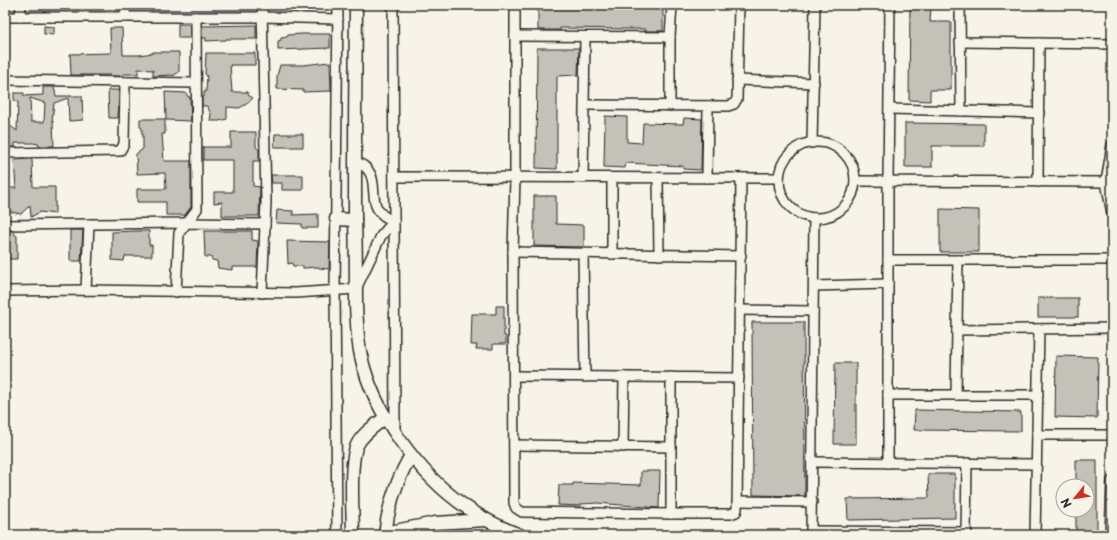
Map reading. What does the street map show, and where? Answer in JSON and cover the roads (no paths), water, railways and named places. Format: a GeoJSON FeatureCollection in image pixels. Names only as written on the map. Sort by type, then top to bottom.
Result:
{"type":"FeatureCollection","features":[{"type":"Feature","properties":{"kind":"main road"},"geometry":{"type":"LineString","coordinates":[[356,5],[354,161],[356,289],[358,337],[366,375],[375,397],[395,432],[411,455],[435,481],[448,493],[486,520],[520,535]]}},
{"type":"Feature","properties":{"kind":"main road"},"geometry":{"type":"LineString","coordinates":[[336,219],[356,220]]}},
{"type":"Feature","properties":{"kind":"main road"},"geometry":{"type":"LineString","coordinates":[[353,535],[353,470],[355,453],[362,438],[369,430],[386,417]]}},
{"type":"Feature","properties":{"kind":"main road"},"geometry":{"type":"LineString","coordinates":[[411,455],[396,486],[387,518],[385,534],[435,523],[486,520]]}},
{"type":"Feature","properties":{"kind":"street"},"geometry":{"type":"LineString","coordinates":[[20,5],[20,17]]}},
{"type":"Feature","properties":{"kind":"street"},"geometry":{"type":"LineString","coordinates":[[125,5],[125,17]]}},
{"type":"Feature","properties":{"kind":"street"},"geometry":{"type":"LineString","coordinates":[[262,5],[266,202],[262,293]]}},
{"type":"Feature","properties":{"kind":"street"},"geometry":{"type":"LineString","coordinates":[[337,535],[335,290],[338,5]]}},
{"type":"Feature","properties":{"kind":"street"},"geometry":{"type":"LineString","coordinates":[[393,5],[395,432]]}},
{"type":"Feature","properties":{"kind":"street"},"geometry":{"type":"LineString","coordinates":[[515,5],[515,177],[513,252],[514,503],[516,508],[520,511],[671,514],[730,514],[736,512],[738,501],[740,378],[741,178]]}},
{"type":"Feature","properties":{"kind":"street"},"geometry":{"type":"LineString","coordinates":[[670,106],[670,37],[672,5]]}},
{"type":"Feature","properties":{"kind":"street"},"geometry":{"type":"LineString","coordinates":[[585,106],[728,106],[734,104],[737,99],[739,5]]}},
{"type":"Feature","properties":{"kind":"street"},"geometry":{"type":"LineString","coordinates":[[812,143],[815,5]]}},
{"type":"Feature","properties":{"kind":"street"},"geometry":{"type":"LineString","coordinates":[[888,462],[888,181],[890,5]]}},
{"type":"Feature","properties":{"kind":"street"},"geometry":{"type":"LineString","coordinates":[[960,5],[961,111]]}},
{"type":"Feature","properties":{"kind":"street"},"geometry":{"type":"LineString","coordinates":[[5,17],[262,17],[338,20]]}},
{"type":"Feature","properties":{"kind":"street"},"geometry":{"type":"LineString","coordinates":[[176,292],[179,233],[197,209],[196,17]]}},
{"type":"Feature","properties":{"kind":"street"},"geometry":{"type":"LineString","coordinates":[[515,36],[670,37]]}},
{"type":"Feature","properties":{"kind":"street"},"geometry":{"type":"LineString","coordinates":[[583,178],[585,37]]}},
{"type":"Feature","properties":{"kind":"street"},"geometry":{"type":"LineString","coordinates":[[960,42],[1112,44]]}},
{"type":"Feature","properties":{"kind":"street"},"geometry":{"type":"LineString","coordinates":[[1038,182],[1040,43]]}},
{"type":"Feature","properties":{"kind":"street"},"geometry":{"type":"LineString","coordinates":[[5,80],[196,83]]}},
{"type":"Feature","properties":{"kind":"street"},"geometry":{"type":"LineString","coordinates":[[737,80],[814,83]]}},
{"type":"Feature","properties":{"kind":"street"},"geometry":{"type":"LineString","coordinates":[[5,153],[120,151],[124,144],[125,82]]}},
{"type":"Feature","properties":{"kind":"street"},"geometry":{"type":"LineString","coordinates":[[707,178],[708,106]]}},
{"type":"Feature","properties":{"kind":"street"},"geometry":{"type":"LineString","coordinates":[[890,109],[1039,113]]}},
{"type":"Feature","properties":{"kind":"street"},"geometry":{"type":"LineString","coordinates":[[812,143],[831,145],[846,155],[852,167],[855,181],[852,194],[846,205],[832,215],[823,218],[805,216],[796,212],[788,205],[781,192],[779,178],[782,165],[789,154],[796,148],[812,143]]}},
{"type":"Feature","properties":{"kind":"street"},"geometry":{"type":"LineString","coordinates":[[1112,145],[1106,182],[1112,214]]}},
{"type":"Feature","properties":{"kind":"street"},"geometry":{"type":"LineString","coordinates":[[354,161],[363,165],[372,176],[376,208],[385,217],[394,221]]}},
{"type":"Feature","properties":{"kind":"street"},"geometry":{"type":"LineString","coordinates":[[394,177],[779,178]]}},
{"type":"Feature","properties":{"kind":"street"},"geometry":{"type":"LineString","coordinates":[[612,178],[612,254]]}},
{"type":"Feature","properties":{"kind":"street"},"geometry":{"type":"LineString","coordinates":[[658,178],[659,255]]}},
{"type":"Feature","properties":{"kind":"street"},"geometry":{"type":"LineString","coordinates":[[855,181],[1106,182]]}},
{"type":"Feature","properties":{"kind":"street"},"geometry":{"type":"LineString","coordinates":[[814,218],[811,533],[966,533],[967,463]]}},
{"type":"Feature","properties":{"kind":"street"},"geometry":{"type":"LineString","coordinates":[[5,291],[86,290],[295,293],[356,289],[381,236],[394,221]]}},
{"type":"Feature","properties":{"kind":"street"},"geometry":{"type":"LineString","coordinates":[[5,225],[186,223],[264,224]]}},
{"type":"Feature","properties":{"kind":"street"},"geometry":{"type":"LineString","coordinates":[[86,290],[89,224]]}},
{"type":"Feature","properties":{"kind":"street"},"geometry":{"type":"LineString","coordinates":[[513,252],[741,256]]}},
{"type":"Feature","properties":{"kind":"street"},"geometry":{"type":"LineString","coordinates":[[583,253],[585,377]]}},
{"type":"Feature","properties":{"kind":"street"},"geometry":{"type":"LineString","coordinates":[[888,260],[1112,260]]}},
{"type":"Feature","properties":{"kind":"street"},"geometry":{"type":"LineString","coordinates":[[956,395],[958,260]]}},
{"type":"Feature","properties":{"kind":"street"},"geometry":{"type":"LineString","coordinates":[[814,286],[888,284]]}},
{"type":"Feature","properties":{"kind":"street"},"geometry":{"type":"LineString","coordinates":[[740,310],[813,311]]}},
{"type":"Feature","properties":{"kind":"street"},"geometry":{"type":"LineString","coordinates":[[957,330],[1112,328]]}},
{"type":"Feature","properties":{"kind":"street"},"geometry":{"type":"LineString","coordinates":[[1035,535],[1039,329]]}},
{"type":"Feature","properties":{"kind":"street"},"geometry":{"type":"LineString","coordinates":[[514,376],[740,378]]}},
{"type":"Feature","properties":{"kind":"street"},"geometry":{"type":"LineString","coordinates":[[623,447],[624,377]]}},
{"type":"Feature","properties":{"kind":"street"},"geometry":{"type":"LineString","coordinates":[[671,378],[671,514]]}},
{"type":"Feature","properties":{"kind":"street"},"geometry":{"type":"LineString","coordinates":[[888,395],[1038,395]]}},
{"type":"Feature","properties":{"kind":"street"},"geometry":{"type":"LineString","coordinates":[[1037,435],[1112,435]]}},
{"type":"Feature","properties":{"kind":"street"},"geometry":{"type":"LineString","coordinates":[[514,445],[671,447]]}},
{"type":"Feature","properties":{"kind":"street"},"geometry":{"type":"LineString","coordinates":[[812,462],[1036,464]]}},
{"type":"Feature","properties":{"kind":"street"},"geometry":{"type":"LineString","coordinates":[[1110,535],[1112,481]]}},
{"type":"Feature","properties":{"kind":"street"},"geometry":{"type":"LineString","coordinates":[[738,501],[812,502]]}}]}
